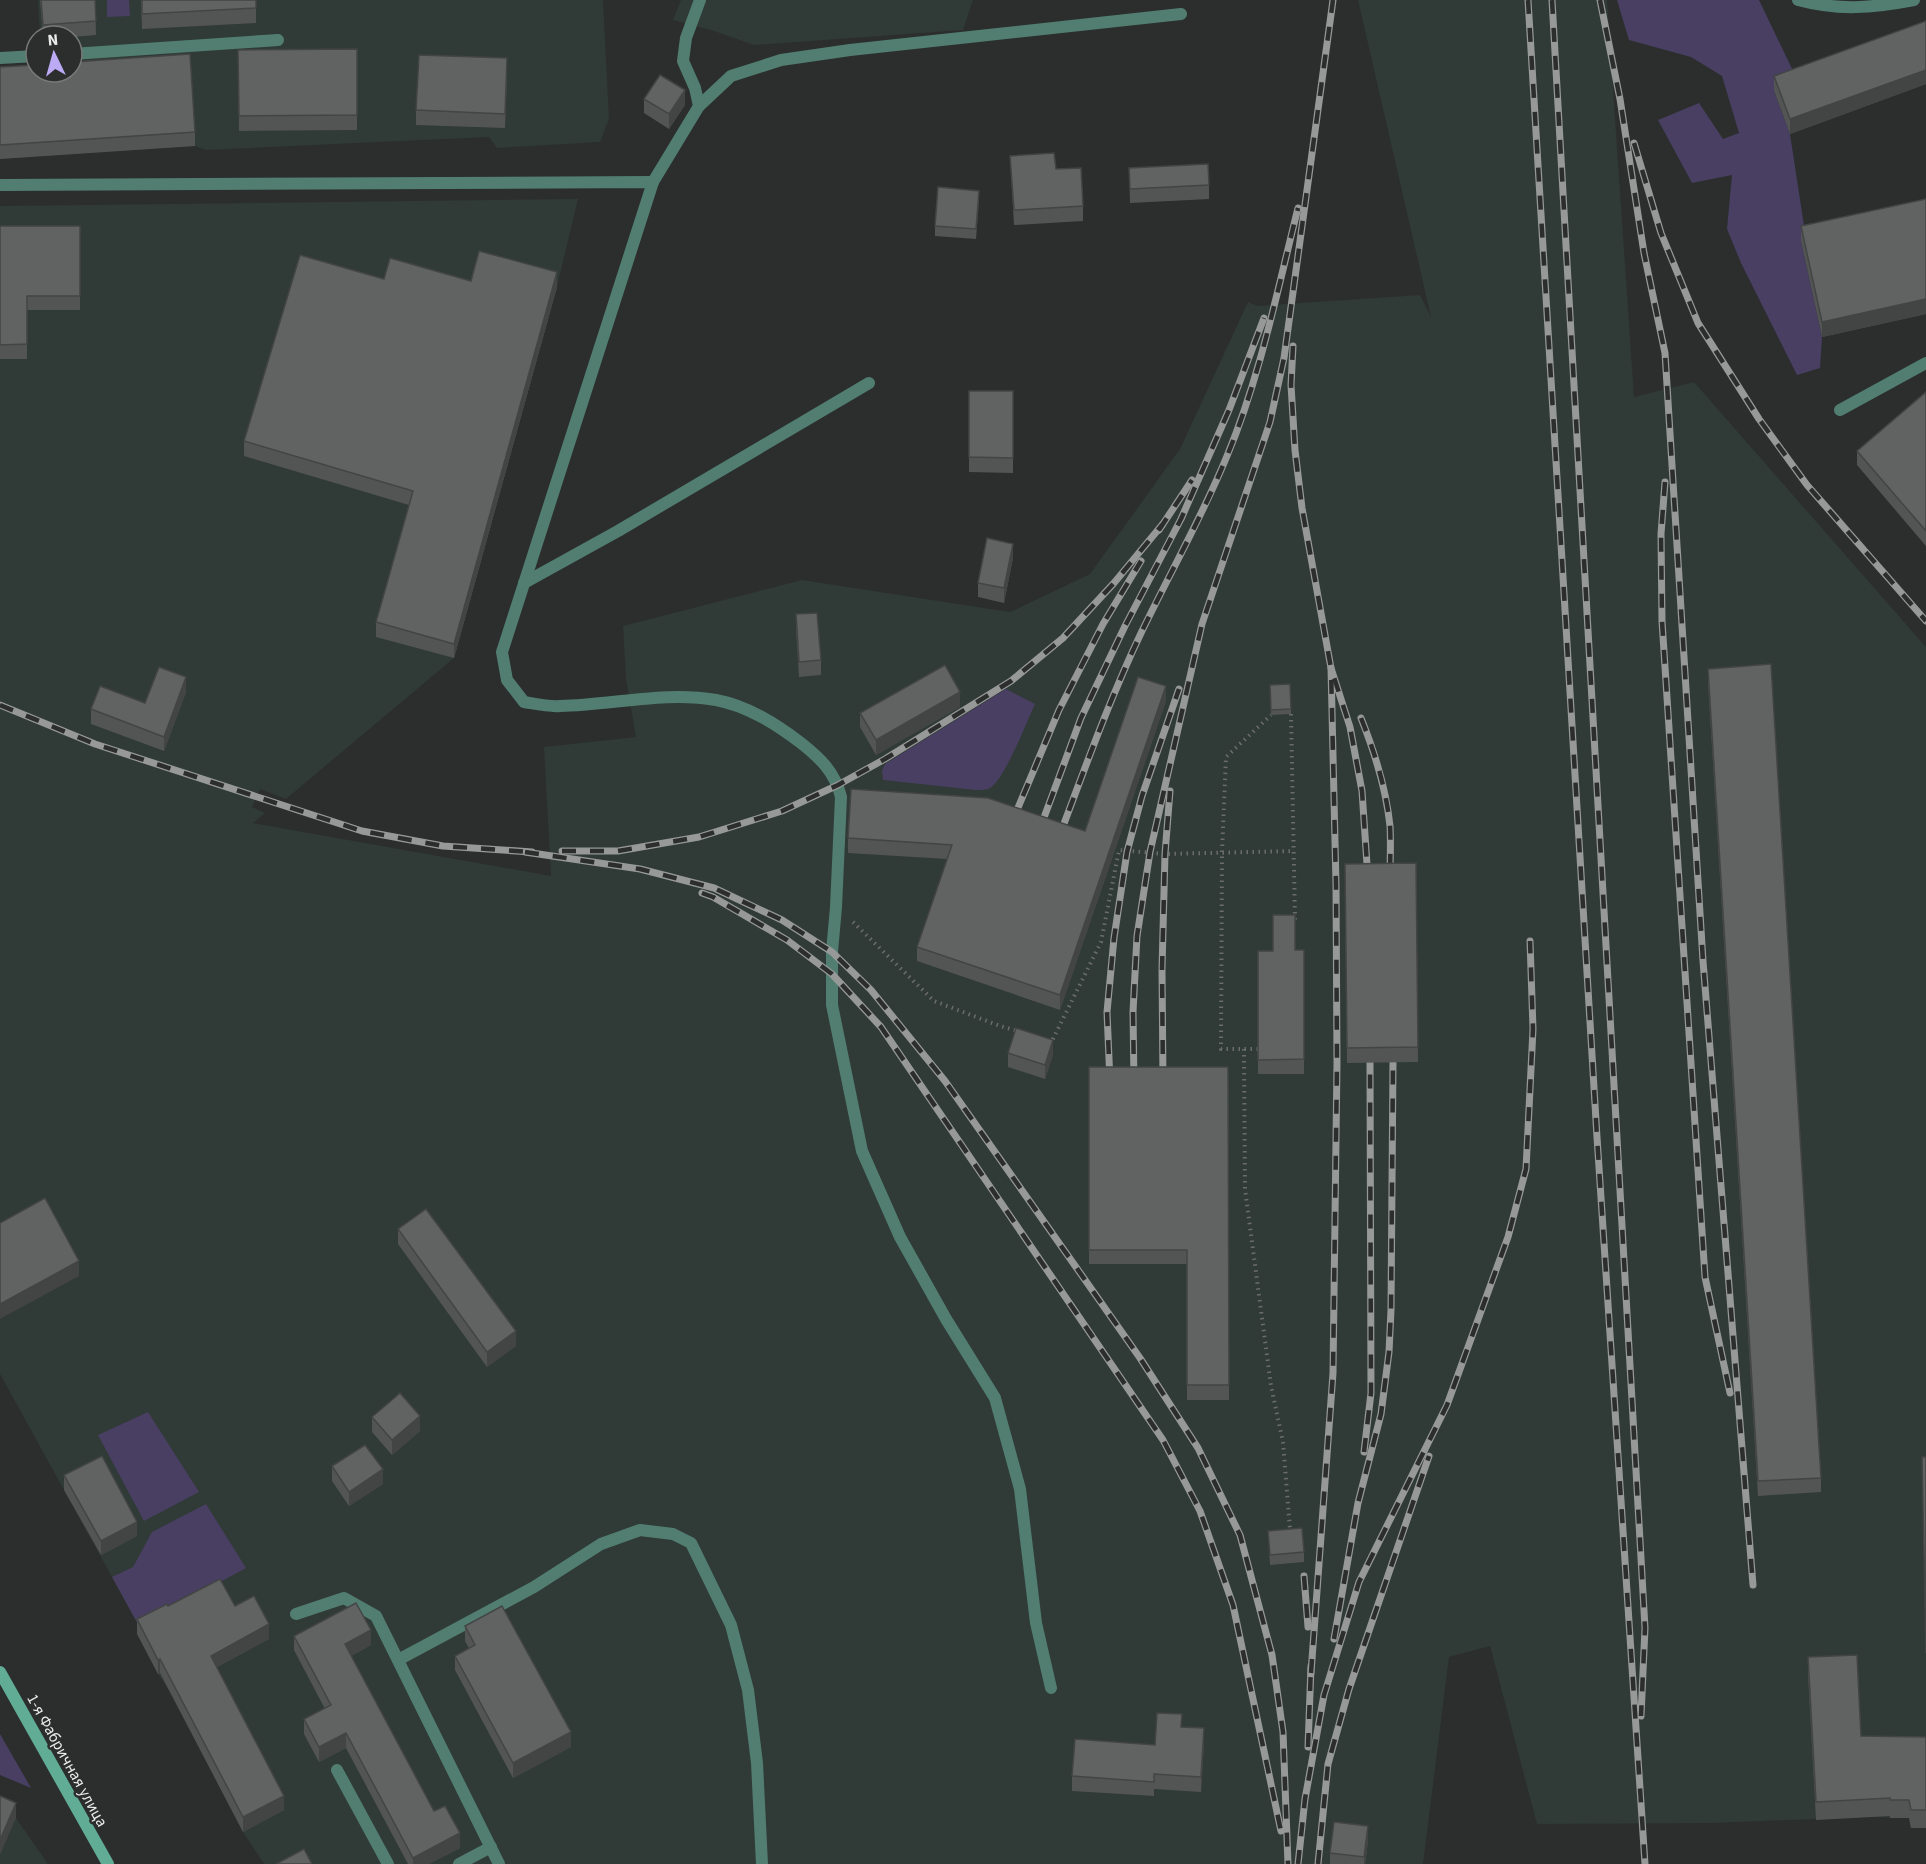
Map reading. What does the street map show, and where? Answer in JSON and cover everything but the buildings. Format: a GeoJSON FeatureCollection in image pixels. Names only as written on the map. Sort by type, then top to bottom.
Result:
{"type":"FeatureCollection","features":[{"type":"Feature","properties":{"kind":"main road","name":"1-я Фабричная улица"},"geometry":{"type":"LineString","coordinates":[[0,1672],[108,1864]]}},
{"type":"Feature","properties":{"kind":"street"},"geometry":{"type":"LineString","coordinates":[[699,106],[695,88],[683,61],[686,38],[700,0]]}},
{"type":"Feature","properties":{"kind":"street"},"geometry":{"type":"LineString","coordinates":[[1798,0],[1822,6],[1874,7],[1914,0]]}},
{"type":"Feature","properties":{"kind":"street"},"geometry":{"type":"LineString","coordinates":[[1050,1688],[1036,1623],[1020,1489],[995,1398],[946,1319],[900,1237],[862,1151],[832,1005],[832,952],[841,797],[835,779],[816,755],[770,721],[716,700],[673,697],[558,706],[524,702],[507,680],[502,652],[653,182],[699,106],[731,76],[781,60],[850,50],[1181,14]]}},
{"type":"Feature","properties":{"kind":"street"},"geometry":{"type":"LineString","coordinates":[[84,53],[278,40]]}},
{"type":"Feature","properties":{"kind":"street"},"geometry":{"type":"LineString","coordinates":[[0,58],[24,57]]}},
{"type":"Feature","properties":{"kind":"street"},"geometry":{"type":"LineString","coordinates":[[0,185],[653,182]]}},
{"type":"Feature","properties":{"kind":"street"},"geometry":{"type":"LineString","coordinates":[[1840,410],[1926,363]]}},
{"type":"Feature","properties":{"kind":"street"},"geometry":{"type":"LineString","coordinates":[[524,583],[618,531],[869,383]]}},
{"type":"Feature","properties":{"kind":"street"},"geometry":{"type":"LineString","coordinates":[[398,1660],[534,1587],[602,1545],[640,1530],[673,1534],[691,1543],[731,1625],[748,1690],[757,1762],[762,1864]]}},
{"type":"Feature","properties":{"kind":"street"},"geometry":{"type":"LineString","coordinates":[[296,1614],[344,1598],[376,1617],[500,1864]]}},
{"type":"Feature","properties":{"kind":"street"},"geometry":{"type":"LineString","coordinates":[[337,1770],[388,1864]]}},
{"type":"Feature","properties":{"kind":"street"},"geometry":{"type":"LineString","coordinates":[[459,1864],[491,1847]]}},
{"type":"Feature","properties":{"kind":"path"},"geometry":{"type":"LineString","coordinates":[[1291,714],[1295,930]]}},
{"type":"Feature","properties":{"kind":"path"},"geometry":{"type":"LineString","coordinates":[[1258,1049],[1221,1049],[1222,852],[1226,758],[1271,715]]}},
{"type":"Feature","properties":{"kind":"path"},"geometry":{"type":"LineString","coordinates":[[1042,1038],[1052,1041],[1101,942],[1119,850],[1165,854],[1293,851]]}},
{"type":"Feature","properties":{"kind":"path"},"geometry":{"type":"LineString","coordinates":[[836,907],[934,1001],[1021,1032]]}},
{"type":"Feature","properties":{"kind":"path"},"geometry":{"type":"LineString","coordinates":[[1244,1049],[1245,1189],[1271,1386],[1282,1442],[1290,1529]]}},
{"type":"Feature","properties":{"kind":"shaded area"},"geometry":{"type":"Polygon","coordinates":[[[38,0],[603,0],[609,119],[600,142],[497,148],[489,137],[206,150],[195,146],[0,159],[0,82],[24,79],[24,84],[84,84],[84,24],[39,24],[38,0]]]}},
{"type":"Feature","properties":{"kind":"shaded area"},"geometry":{"type":"Polygon","coordinates":[[[107,0],[129,0],[130,16],[107,17],[107,0]]]}},
{"type":"Feature","properties":{"kind":"shaded area"},"geometry":{"type":"Polygon","coordinates":[[[681,0],[973,0],[963,30],[754,45],[673,20],[681,0]]]}},
{"type":"Feature","properties":{"kind":"shaded area"},"geometry":{"type":"Polygon","coordinates":[[[1358,0],[1607,0],[1634,397],[1694,382],[1926,647],[1926,1828],[1911,1828],[1909,1818],[1865,1817],[1713,1823],[1537,1824],[1490,1646],[1449,1657],[1423,1864],[264,1864],[243,1832],[172,1695],[137,1634],[139,1626],[0,1374],[0,206],[578,199],[557,287],[454,658],[286,799],[260,789],[252,807],[265,813],[253,823],[551,876],[544,747],[636,737],[626,679],[623,626],[802,580],[1010,612],[1090,574],[1180,449],[1248,302],[1257,306],[1420,295],[1431,317],[1358,0]]]}},
{"type":"Feature","properties":{"kind":"shaded area"},"geometry":{"type":"Polygon","coordinates":[[[1617,0],[1759,0],[1795,75],[1774,91],[1790,134],[1806,239],[1801,241],[1822,337],[1820,368],[1797,375],[1741,263],[1727,229],[1732,175],[1692,183],[1658,120],[1699,103],[1723,139],[1739,133],[1722,76],[1691,57],[1629,40],[1617,0]]]}},
{"type":"Feature","properties":{"kind":"shaded area"},"geometry":{"type":"Polygon","coordinates":[[[1006,689],[1035,704],[1009,762],[996,783],[990,788],[976,790],[883,780],[882,771],[885,764],[1006,689]]]}},
{"type":"Feature","properties":{"kind":"shaded area"},"geometry":{"type":"Polygon","coordinates":[[[148,1412],[199,1492],[144,1521],[98,1435],[148,1412]]]}},
{"type":"Feature","properties":{"kind":"shaded area"},"geometry":{"type":"Polygon","coordinates":[[[206,1504],[246,1568],[139,1626],[112,1577],[133,1567],[152,1532],[206,1504]]]}},
{"type":"Feature","properties":{"kind":"shaded area"},"geometry":{"type":"Polygon","coordinates":[[[0,1734],[31,1788],[0,1775],[0,1734]]]}},
{"type":"Feature","properties":{"kind":"shaded area"},"geometry":{"type":"Polygon","coordinates":[[[0,1810],[16,1818],[48,1864],[0,1864],[0,1810]]]}},
{"type":"Feature","properties":{"kind":"railway"},"geometry":{"type":"LineString","coordinates":[[1134,1082],[1133,1012],[1137,936],[1150,852],[1202,624],[1270,422],[1284,358],[1333,0]]}},
{"type":"Feature","properties":{"kind":"railway"},"geometry":{"type":"LineString","coordinates":[[1528,0],[1597,1137],[1645,1864]]}},
{"type":"Feature","properties":{"kind":"railway"},"geometry":{"type":"LineString","coordinates":[[1552,0],[1645,1628],[1641,1716]]}},
{"type":"Feature","properties":{"kind":"railway"},"geometry":{"type":"LineString","coordinates":[[1600,0],[1620,99],[1644,253],[1665,353],[1703,961],[1753,1585]]}},
{"type":"Feature","properties":{"kind":"railway"},"geometry":{"type":"LineString","coordinates":[[1634,143],[1661,233],[1698,323],[1759,419],[1807,485],[1926,621]]}},
{"type":"Feature","properties":{"kind":"railway"},"geometry":{"type":"LineString","coordinates":[[1059,837],[1130,656],[1207,501],[1239,426],[1267,334],[1298,208]]}},
{"type":"Feature","properties":{"kind":"railway"},"geometry":{"type":"LineString","coordinates":[[1039,831],[1081,718],[1125,626],[1181,519],[1229,410],[1264,318]]}},
{"type":"Feature","properties":{"kind":"railway"},"geometry":{"type":"LineString","coordinates":[[1293,346],[1291,385],[1295,450],[1302,508],[1331,668],[1350,727],[1362,791],[1368,879]]}},
{"type":"Feature","properties":{"kind":"railway"},"geometry":{"type":"LineString","coordinates":[[1159,530],[1192,480]]}},
{"type":"Feature","properties":{"kind":"railway"},"geometry":{"type":"LineString","coordinates":[[1665,482],[1661,534],[1662,621],[1705,1277],[1730,1393]]}},
{"type":"Feature","properties":{"kind":"railway"},"geometry":{"type":"LineString","coordinates":[[562,851],[618,851],[699,837],[782,811],[838,785],[885,759],[1011,681],[1063,638],[1114,583],[1162,525]]}},
{"type":"Feature","properties":{"kind":"railway"},"geometry":{"type":"LineString","coordinates":[[1012,822],[1059,710],[1103,624],[1141,561]]}},
{"type":"Feature","properties":{"kind":"railway"},"geometry":{"type":"LineString","coordinates":[[1311,1673],[1333,1373],[1337,1063],[1331,668]]}},
{"type":"Feature","properties":{"kind":"railway"},"geometry":{"type":"LineString","coordinates":[[1110,1082],[1107,1012],[1114,938],[1127,852],[1142,796],[1179,689]]}},
{"type":"Feature","properties":{"kind":"railway"},"geometry":{"type":"LineString","coordinates":[[0,705],[95,744],[362,831],[443,846],[532,852]]}},
{"type":"Feature","properties":{"kind":"railway"},"geometry":{"type":"LineString","coordinates":[[1361,718],[1386,798],[1390,826],[1390,878]]}},
{"type":"Feature","properties":{"kind":"railway"},"geometry":{"type":"LineString","coordinates":[[1163,1082],[1162,969],[1165,854],[1170,791]]}},
{"type":"Feature","properties":{"kind":"railway"},"geometry":{"type":"LineString","coordinates":[[525,852],[640,869],[714,888],[782,920],[832,952],[871,990],[945,1081],[1140,1358],[1198,1448],[1240,1535],[1272,1655],[1283,1732],[1288,1864]]}},
{"type":"Feature","properties":{"kind":"railway"},"geometry":{"type":"LineString","coordinates":[[702,893],[713,897],[787,940],[832,974],[881,1027],[1163,1440],[1200,1511],[1233,1605],[1281,1831]]}},
{"type":"Feature","properties":{"kind":"railway"},"geometry":{"type":"LineString","coordinates":[[1298,1864],[1305,1799],[1324,1695],[1359,1582],[1447,1405],[1508,1237],[1526,1169],[1533,1029],[1530,941]]}},
{"type":"Feature","properties":{"kind":"railway"},"geometry":{"type":"LineString","coordinates":[[1364,1452],[1371,1393],[1370,1062]]}},
{"type":"Feature","properties":{"kind":"railway"},"geometry":{"type":"LineString","coordinates":[[1334,1639],[1358,1503],[1381,1414],[1389,1352],[1393,1062]]}},
{"type":"Feature","properties":{"kind":"railway"},"geometry":{"type":"LineString","coordinates":[[1318,1864],[1328,1764],[1349,1689],[1429,1456]]}},
{"type":"Feature","properties":{"kind":"railway"},"geometry":{"type":"LineString","coordinates":[[1304,1576],[1308,1627]]}},
{"type":"Feature","properties":{"kind":"railway"},"geometry":{"type":"LineString","coordinates":[[1308,1747],[1311,1666]]}}]}
